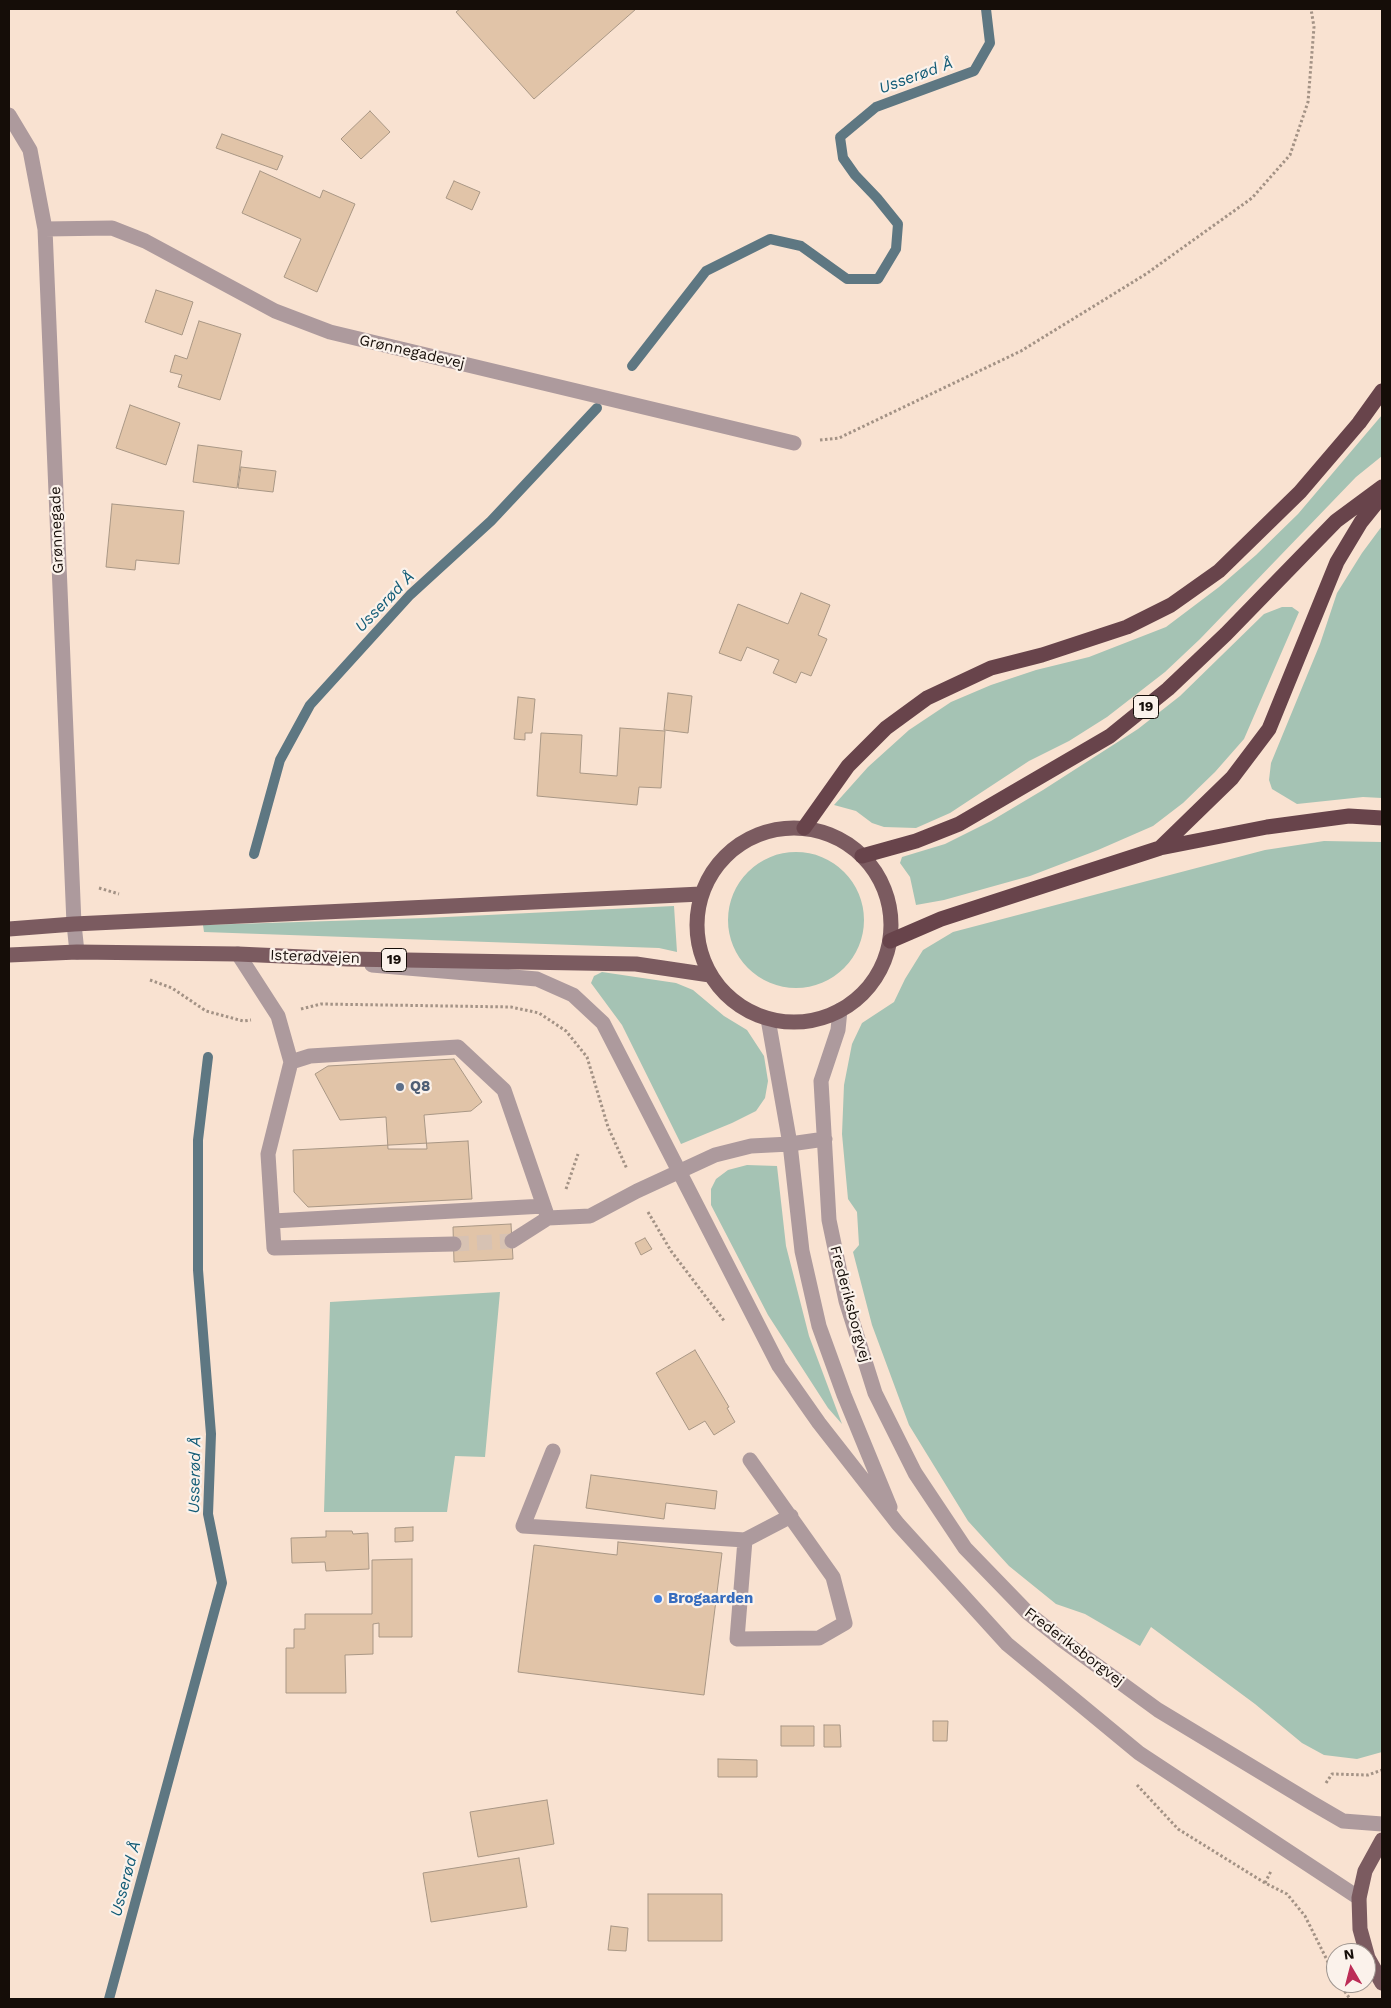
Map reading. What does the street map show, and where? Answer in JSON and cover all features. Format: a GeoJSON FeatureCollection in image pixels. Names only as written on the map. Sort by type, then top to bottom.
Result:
{"type":"FeatureCollection","features":[{"type":"Feature","properties":{"kind":"highway"},"geometry":{"type":"LineString","coordinates":[[804,828],[848,766],[886,728],[927,698],[991,668],[1042,656],[1127,627],[1171,605],[1219,570],[1300,492],[1360,423],[1382,391]]}},
{"type":"Feature","properties":{"kind":"highway","name":"19"},"geometry":{"type":"LineString","coordinates":[[862,856],[916,841],[959,824],[1110,736],[1168,690],[1220,640],[1336,521],[1382,487]]}},
{"type":"Feature","properties":{"kind":"highway"},"geometry":{"type":"LineString","coordinates":[[1160,848],[1232,778],[1269,729],[1337,562],[1361,522],[1382,496]]}},
{"type":"Feature","properties":{"kind":"highway"},"geometry":{"type":"LineString","coordinates":[[890,941],[941,919],[1160,848],[1266,827],[1349,816],[1382,818]]}},
{"type":"Feature","properties":{"kind":"main road"},"geometry":{"type":"LineString","coordinates":[[804,828],[835,837],[862,856],[880,881],[890,910],[890,941],[881,969],[864,993],[840,1010],[817,1019],[793,1022],[768,1019],[735,1002],[710,975],[699,949],[696,922],[701,894],[717,865],[741,844],[771,830],[804,828]]}},
{"type":"Feature","properties":{"kind":"main road"},"geometry":{"type":"LineString","coordinates":[[9,929],[74,924],[701,894]]}},
{"type":"Feature","properties":{"kind":"main road","name":"Isterødvejen"},"geometry":{"type":"LineString","coordinates":[[9,955],[77,952],[238,954],[348,959],[636,964],[710,975]]}},
{"type":"Feature","properties":{"kind":"main road"},"geometry":{"type":"LineString","coordinates":[[1382,1840],[1365,1871],[1359,1898],[1360,1929],[1368,1958],[1382,1983]]}},
{"type":"Feature","properties":{"kind":"street","name":"Grønnegade"},"geometry":{"type":"LineString","coordinates":[[9,116],[30,150],[45,229],[74,924],[77,952]]}},
{"type":"Feature","properties":{"kind":"street","name":"Grønnegadevej"},"geometry":{"type":"LineString","coordinates":[[45,229],[112,228],[145,240],[275,311],[330,332],[794,443]]}},
{"type":"Feature","properties":{"kind":"street"},"geometry":{"type":"LineString","coordinates":[[238,954],[278,1016],[291,1062],[268,1154],[274,1248],[454,1244]]}},
{"type":"Feature","properties":{"kind":"street"},"geometry":{"type":"LineString","coordinates":[[348,959],[378,966],[537,979],[573,995],[603,1023],[779,1366],[818,1423],[898,1524],[1007,1644],[1139,1754],[1359,1898]]}},
{"type":"Feature","properties":{"kind":"street","name":"Frederiksborgvej"},"geometry":{"type":"LineString","coordinates":[[840,1010],[838,1030],[821,1082],[829,1220],[846,1301],[875,1392],[914,1473],[965,1548],[1028,1613],[1158,1710],[1343,1821],[1382,1824]]}},
{"type":"Feature","properties":{"kind":"street"},"geometry":{"type":"LineString","coordinates":[[768,1019],[790,1144],[802,1251],[819,1326],[844,1395],[898,1524]]}},
{"type":"Feature","properties":{"kind":"street"},"geometry":{"type":"LineString","coordinates":[[291,1062],[310,1056],[458,1047],[504,1090],[546,1212]]}},
{"type":"Feature","properties":{"kind":"street"},"geometry":{"type":"LineString","coordinates":[[273,1221],[546,1212],[590,1216],[637,1191],[715,1155],[738,1148],[825,1139]]}},
{"type":"Feature","properties":{"kind":"street"},"geometry":{"type":"LineString","coordinates":[[512,1241],[546,1212]]}},
{"type":"Feature","properties":{"kind":"street"},"geometry":{"type":"LineString","coordinates":[[553,1451],[523,1526],[745,1540],[791,1516]]}},
{"type":"Feature","properties":{"kind":"street"},"geometry":{"type":"LineString","coordinates":[[745,1540],[737,1639],[819,1638],[845,1623],[833,1577],[750,1460]]}},
{"type":"Feature","properties":{"kind":"path"},"geometry":{"type":"LineString","coordinates":[[794,443],[839,438],[1022,351],[1146,274],[1252,198],[1290,156],[1308,102],[1314,27],[1311,9]]}},
{"type":"Feature","properties":{"kind":"path"},"geometry":{"type":"LineString","coordinates":[[1332,1774],[1368,1775],[1382,1770]]}},
{"type":"Feature","properties":{"kind":"path"},"geometry":{"type":"LineString","coordinates":[[1265,1883],[1287,1894],[1305,1916],[1326,1958]]}},
{"type":"Feature","properties":{"kind":"green space"},"geometry":{"type":"Polygon","coordinates":[[[1382,415],[1382,456],[1356,477],[1200,639],[1165,672],[1107,717],[1069,741],[1029,761],[950,813],[916,828],[884,827],[872,823],[856,811],[834,805],[868,767],[909,730],[951,702],[991,685],[1036,670],[1089,657],[1166,627],[1219,587],[1256,555],[1298,514],[1382,415]]]}},
{"type":"Feature","properties":{"kind":"green space"},"geometry":{"type":"Polygon","coordinates":[[[1382,526],[1382,798],[1363,797],[1297,804],[1272,789],[1269,780],[1271,763],[1320,644],[1337,593],[1362,553],[1382,526]]]}},
{"type":"Feature","properties":{"kind":"green space"},"geometry":{"type":"Polygon","coordinates":[[[1282,607],[1292,607],[1299,612],[1244,739],[1215,772],[1183,803],[1153,826],[1098,850],[1030,876],[944,900],[916,905],[910,877],[900,863],[902,857],[945,844],[991,821],[1138,729],[1180,696],[1264,614],[1282,607]]]}},
{"type":"Feature","properties":{"kind":"green space"},"geometry":{"type":"Polygon","coordinates":[[[1324,841],[1382,842],[1382,1752],[1357,1759],[1324,1755],[1302,1743],[1255,1704],[1151,1627],[1140,1646],[1085,1614],[1056,1604],[1009,1566],[968,1521],[909,1425],[872,1325],[853,1252],[859,1245],[857,1212],[848,1199],[842,1134],[844,1085],[852,1044],[862,1023],[894,1002],[905,979],[923,950],[953,932],[1265,850],[1324,841]]]}},
{"type":"Feature","properties":{"kind":"green space"},"geometry":{"type":"Polygon","coordinates":[[[796,852],[822,857],[834,863],[844,872],[853,882],[859,894],[864,920],[859,946],[853,958],[844,968],[834,977],[822,983],[796,988],[770,983],[758,977],[748,968],[739,958],[733,946],[728,920],[733,894],[739,882],[748,872],[758,863],[770,857],[796,852]]]}},
{"type":"Feature","properties":{"kind":"green space"},"geometry":{"type":"Polygon","coordinates":[[[674,906],[677,952],[659,948],[204,932],[203,925],[426,918],[674,906]]]}},
{"type":"Feature","properties":{"kind":"green space"},"geometry":{"type":"Polygon","coordinates":[[[602,972],[676,983],[693,990],[724,1016],[747,1030],[764,1056],[768,1081],[765,1098],[756,1111],[681,1144],[622,1025],[591,983],[594,976],[602,972]]]}},
{"type":"Feature","properties":{"kind":"green space"},"geometry":{"type":"Polygon","coordinates":[[[747,1165],[777,1166],[786,1246],[809,1336],[842,1424],[828,1408],[768,1315],[711,1205],[711,1189],[716,1179],[728,1170],[747,1165]]]}},
{"type":"Feature","properties":{"kind":"green space"},"geometry":{"type":"Polygon","coordinates":[[[500,1292],[485,1457],[455,1456],[447,1512],[324,1512],[330,1302],[500,1292]]]}},
{"type":"Feature","properties":{"kind":"building"},"geometry":{"type":"Polygon","coordinates":[[[460,9],[636,9],[534,99],[456,12],[460,9]]]}},
{"type":"Feature","properties":{"kind":"building"},"geometry":{"type":"Polygon","coordinates":[[[370,111],[390,132],[361,159],[341,139],[370,111]]]}},
{"type":"Feature","properties":{"kind":"building"},"geometry":{"type":"Polygon","coordinates":[[[222,134],[283,156],[277,170],[216,148],[222,134]]]}},
{"type":"Feature","properties":{"kind":"building"},"geometry":{"type":"Polygon","coordinates":[[[260,171],[320,198],[323,190],[355,204],[317,292],[284,277],[301,239],[242,213],[260,171]]]}},
{"type":"Feature","properties":{"kind":"building"},"geometry":{"type":"Polygon","coordinates":[[[454,181],[480,192],[472,210],[446,198],[454,181]]]}},
{"type":"Feature","properties":{"kind":"building"},"geometry":{"type":"Polygon","coordinates":[[[156,290],[193,302],[182,335],[145,322],[156,290]]]}},
{"type":"Feature","properties":{"kind":"building"},"geometry":{"type":"Polygon","coordinates":[[[199,321],[241,334],[220,400],[178,387],[182,375],[170,372],[175,355],[187,359],[199,321]]]}},
{"type":"Feature","properties":{"kind":"building"},"geometry":{"type":"Polygon","coordinates":[[[130,405],[180,423],[166,465],[116,448],[130,405]]]}},
{"type":"Feature","properties":{"kind":"building"},"geometry":{"type":"Polygon","coordinates":[[[198,445],[242,451],[237,488],[193,482],[198,445]]]}},
{"type":"Feature","properties":{"kind":"building"},"geometry":{"type":"Polygon","coordinates":[[[241,467],[276,471],[273,492],[238,488],[241,467]]]}},
{"type":"Feature","properties":{"kind":"building"},"geometry":{"type":"Polygon","coordinates":[[[112,504],[184,511],[179,564],[136,560],[135,570],[106,567],[112,504]]]}},
{"type":"Feature","properties":{"kind":"building"},"geometry":{"type":"Polygon","coordinates":[[[801,593],[830,605],[818,635],[827,639],[811,676],[801,672],[796,683],[773,673],[779,660],[747,647],[741,661],[719,653],[738,604],[788,624],[801,593]]]}},
{"type":"Feature","properties":{"kind":"building"},"geometry":{"type":"Polygon","coordinates":[[[668,693],[692,696],[688,733],[664,730],[668,693]]]}},
{"type":"Feature","properties":{"kind":"building"},"geometry":{"type":"Polygon","coordinates":[[[518,697],[535,699],[532,733],[525,733],[525,740],[514,739],[518,697]]]}},
{"type":"Feature","properties":{"kind":"building"},"geometry":{"type":"Polygon","coordinates":[[[620,728],[665,731],[661,788],[639,787],[637,805],[537,796],[541,733],[582,735],[580,773],[617,776],[620,728]]]}},
{"type":"Feature","properties":{"kind":"building"},"geometry":{"type":"Polygon","coordinates":[[[454,1059],[482,1102],[471,1111],[424,1115],[427,1149],[388,1149],[386,1117],[340,1120],[315,1074],[328,1066],[454,1059]]]}},
{"type":"Feature","properties":{"kind":"building"},"geometry":{"type":"Polygon","coordinates":[[[468,1141],[472,1199],[308,1207],[294,1192],[293,1150],[468,1141]]]}},
{"type":"Feature","properties":{"kind":"building"},"geometry":{"type":"Polygon","coordinates":[[[511,1224],[513,1259],[454,1262],[453,1227],[511,1224]]]}},
{"type":"Feature","properties":{"kind":"building"},"geometry":{"type":"Polygon","coordinates":[[[645,1238],[652,1249],[641,1255],[635,1243],[645,1238]]]}},
{"type":"Feature","properties":{"kind":"building"},"geometry":{"type":"Polygon","coordinates":[[[695,1350],[729,1407],[727,1408],[735,1422],[714,1435],[705,1421],[689,1430],[656,1373],[695,1350]]]}},
{"type":"Feature","properties":{"kind":"building"},"geometry":{"type":"Polygon","coordinates":[[[591,1475],[717,1491],[715,1509],[666,1503],[664,1519],[586,1508],[591,1475]]]}},
{"type":"Feature","properties":{"kind":"building"},"geometry":{"type":"Polygon","coordinates":[[[413,1527],[413,1541],[395,1542],[395,1528],[413,1527]]]}},
{"type":"Feature","properties":{"kind":"building"},"geometry":{"type":"Polygon","coordinates":[[[326,1531],[352,1531],[353,1534],[368,1533],[369,1569],[326,1571],[325,1562],[292,1563],[291,1538],[326,1537],[326,1531]]]}},
{"type":"Feature","properties":{"kind":"building"},"geometry":{"type":"Polygon","coordinates":[[[618,1542],[722,1553],[704,1695],[518,1672],[534,1545],[617,1555],[618,1542]]]}},
{"type":"Feature","properties":{"kind":"building"},"geometry":{"type":"Polygon","coordinates":[[[412,1559],[412,1637],[379,1637],[379,1623],[373,1624],[373,1654],[345,1655],[346,1693],[286,1693],[286,1648],[294,1648],[294,1629],[305,1629],[305,1614],[372,1614],[372,1560],[412,1559]]]}},
{"type":"Feature","properties":{"kind":"building"},"geometry":{"type":"Polygon","coordinates":[[[933,1721],[948,1721],[947,1741],[933,1741],[933,1721]]]}},
{"type":"Feature","properties":{"kind":"building"},"geometry":{"type":"Polygon","coordinates":[[[824,1725],[840,1725],[841,1747],[824,1747],[824,1725]]]}},
{"type":"Feature","properties":{"kind":"building"},"geometry":{"type":"Polygon","coordinates":[[[781,1726],[814,1726],[814,1746],[781,1746],[781,1726]]]}},
{"type":"Feature","properties":{"kind":"building"},"geometry":{"type":"Polygon","coordinates":[[[718,1759],[757,1760],[757,1777],[718,1777],[718,1759]]]}},
{"type":"Feature","properties":{"kind":"building"},"geometry":{"type":"Polygon","coordinates":[[[547,1800],[554,1844],[478,1857],[470,1812],[547,1800]]]}},
{"type":"Feature","properties":{"kind":"building"},"geometry":{"type":"Polygon","coordinates":[[[519,1858],[527,1907],[431,1922],[423,1873],[519,1858]]]}},
{"type":"Feature","properties":{"kind":"building"},"geometry":{"type":"Polygon","coordinates":[[[648,1894],[722,1894],[722,1941],[648,1941],[648,1894]]]}},
{"type":"Feature","properties":{"kind":"building"},"geometry":{"type":"Polygon","coordinates":[[[611,1926],[628,1928],[626,1951],[608,1950],[611,1926]]]}},
{"type":"Feature","properties":{"kind":"waterway","name":"Usserød Å"},"geometry":{"type":"LineString","coordinates":[[632,366],[706,271],[770,239],[801,246],[847,279],[878,279],[896,249],[898,224],[855,175],[843,158],[840,137],[876,107],[974,71],[990,43],[986,9]]}},
{"type":"Feature","properties":{"kind":"waterway","name":"Usserød Å"},"geometry":{"type":"LineString","coordinates":[[254,854],[280,760],[310,705],[410,595],[491,521],[597,408]]}},
{"type":"Feature","properties":{"kind":"waterway","name":"Usserød Å"},"geometry":{"type":"LineString","coordinates":[[109,1999],[222,1583],[208,1514],[211,1434],[198,1270],[198,1140],[208,1057]]}},
{"type":"Feature","properties":{"kind":"tunnel"},"geometry":{"type":"LineString","coordinates":[[454,1244],[512,1241]]}},
{"type":"Feature","properties":{"kind":"place","name":"Q8"},"geometry":{"type":"Point","coordinates":[400,1087]}},
{"type":"Feature","properties":{"kind":"place","name":"Brogaarden"},"geometry":{"type":"Point","coordinates":[658,1599]}}]}
